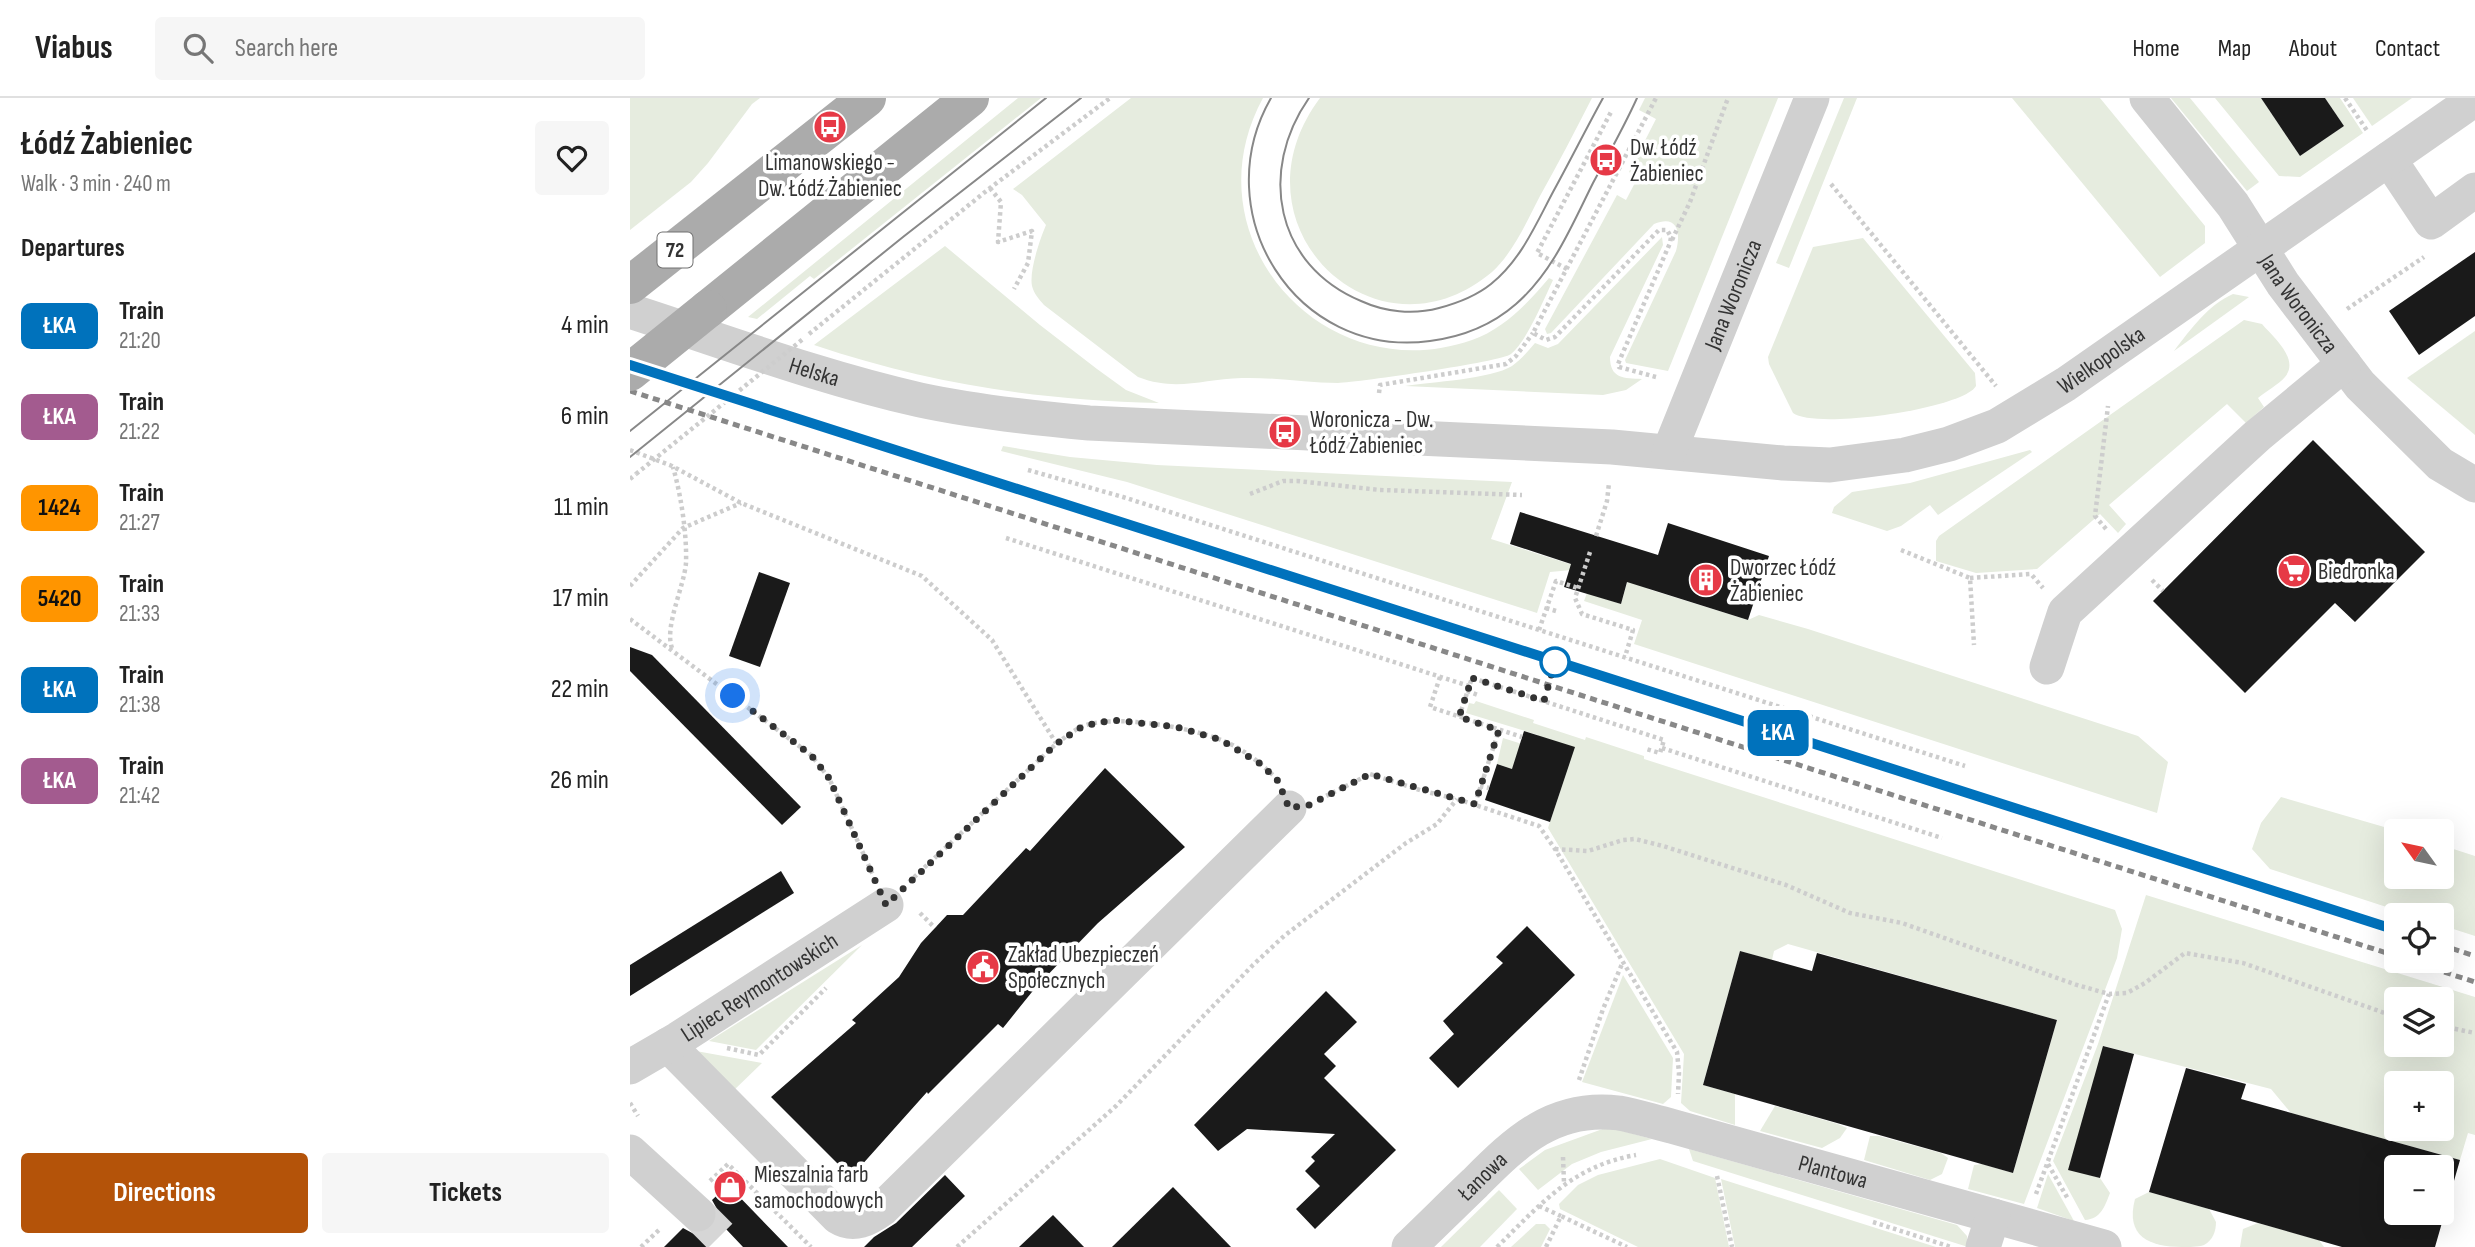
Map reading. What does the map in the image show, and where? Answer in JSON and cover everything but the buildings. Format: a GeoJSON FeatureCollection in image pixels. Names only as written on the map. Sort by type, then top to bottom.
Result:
{"type":"FeatureCollection","features":[{"type":"Feature","properties":{"kind":"main road","name":"72"},"geometry":{"type":"LineString","coordinates":[[631,293],[867,98]]}},
{"type":"Feature","properties":{"kind":"main road"},"geometry":{"type":"LineString","coordinates":[[630,372],[970,98]]}},
{"type":"Feature","properties":{"kind":"street","name":"Jana Woronicza"},"geometry":{"type":"LineString","coordinates":[[1670,452],[1812,98]]}},
{"type":"Feature","properties":{"kind":"street","name":"Jana Woronicza"},"geometry":{"type":"LineString","coordinates":[[2147,98],[2232,205],[2318,331],[2360,385],[2440,464],[2475,485]]}},
{"type":"Feature","properties":{"kind":"street","name":"Wielkopolska"},"geometry":{"type":"LineString","coordinates":[[1005,415],[1089,423],[1588,446],[1783,463],[1830,465],[1905,455],[1997,426],[2047,397],[2260,249],[2379,148],[2475,99]]}},
{"type":"Feature","properties":{"kind":"street"},"geometry":{"type":"LineString","coordinates":[[2379,148],[2431,222],[2475,190]]}},
{"type":"Feature","properties":{"kind":"street","name":"Helska"},"geometry":{"type":"LineString","coordinates":[[631,293],[865,386],[920,400],[1005,415]]}},
{"type":"Feature","properties":{"kind":"street"},"geometry":{"type":"LineString","coordinates":[[2047,667],[2065,612],[2258,436],[2344,364]]}},
{"type":"Feature","properties":{"kind":"street"},"geometry":{"type":"LineString","coordinates":[[668,1045],[838,1217],[850,1222],[866,1219],[882,1209],[1289,808]]}},
{"type":"Feature","properties":{"kind":"street","name":"Lipiec Reymontowskich"},"geometry":{"type":"LineString","coordinates":[[630,1067],[886,905]]}},
{"type":"Feature","properties":{"kind":"street","name":"Plantowa"},"geometry":{"type":"LineString","coordinates":[[1562,1119],[1596,1113],[1619,1113],[1671,1126],[2000,1229],[2104,1247]]}},
{"type":"Feature","properties":{"kind":"street","name":"Łanowa"},"geometry":{"type":"LineString","coordinates":[[1409,1247],[1514,1144],[1544,1125],[1562,1119]]}},
{"type":"Feature","properties":{"kind":"street"},"geometry":{"type":"LineString","coordinates":[[630,1152],[698,1214]]}},
{"type":"Feature","properties":{"kind":"path"},"geometry":{"type":"LineString","coordinates":[[630,479],[990,188],[1110,98]]}},
{"type":"Feature","properties":{"kind":"path"},"geometry":{"type":"LineString","coordinates":[[1379,393],[1380,385],[1506,364],[1517,356],[1533,333],[1656,98]]}},
{"type":"Feature","properties":{"kind":"path"},"geometry":{"type":"LineString","coordinates":[[1656,377],[1623,369],[1618,364],[1690,202],[1728,98]]}},
{"type":"Feature","properties":{"kind":"path"},"geometry":{"type":"LineString","coordinates":[[2345,98],[2379,148]]}},
{"type":"Feature","properties":{"kind":"path"},"geometry":{"type":"LineString","coordinates":[[1567,269],[1537,253],[1611,112]]}},
{"type":"Feature","properties":{"kind":"path"},"geometry":{"type":"LineString","coordinates":[[1831,184],[2000,391]]}},
{"type":"Feature","properties":{"kind":"path"},"geometry":{"type":"LineString","coordinates":[[990,188],[1001,202],[998,242],[1032,231],[1028,263],[1014,289]]}},
{"type":"Feature","properties":{"kind":"path"},"geometry":{"type":"LineString","coordinates":[[1533,333],[1546,340],[1555,337],[1659,230],[1667,230],[1670,243]]}},
{"type":"Feature","properties":{"kind":"path"},"geometry":{"type":"LineString","coordinates":[[2318,331],[2431,251]]}},
{"type":"Feature","properties":{"kind":"path"},"geometry":{"type":"LineString","coordinates":[[2108,406],[2095,516],[2127,555],[2163,591]]}},
{"type":"Feature","properties":{"kind":"path"},"geometry":{"type":"LineString","coordinates":[[630,450],[672,467],[741,503],[922,576],[992,640],[1056,744]]}},
{"type":"Feature","properties":{"kind":"path"},"geometry":{"type":"LineString","coordinates":[[672,467],[679,489],[686,552],[670,634],[674,651]]}},
{"type":"Feature","properties":{"kind":"path"},"geometry":{"type":"LineString","coordinates":[[1028,470],[1136,501],[1965,766]]}},
{"type":"Feature","properties":{"kind":"path"},"geometry":{"type":"LineString","coordinates":[[1250,494],[1283,481],[1297,481],[1380,489],[1522,495]]}},
{"type":"Feature","properties":{"kind":"path"},"geometry":{"type":"LineString","coordinates":[[1596,536],[1607,501],[1609,483]]}},
{"type":"Feature","properties":{"kind":"path"},"geometry":{"type":"LineString","coordinates":[[630,586],[683,528],[741,503]]}},
{"type":"Feature","properties":{"kind":"path"},"geometry":{"type":"LineString","coordinates":[[1006,538],[1440,677],[1478,695]]}},
{"type":"Feature","properties":{"kind":"path"},"geometry":{"type":"LineString","coordinates":[[1901,550],[1970,578],[2031,574],[2065,612]]}},
{"type":"Feature","properties":{"kind":"path"},"geometry":{"type":"LineString","coordinates":[[1590,552],[1575,597],[1582,614],[1633,630],[1625,657]]}},
{"type":"Feature","properties":{"kind":"path"},"geometry":{"type":"LineString","coordinates":[[1970,578],[1974,645]]}},
{"type":"Feature","properties":{"kind":"path"},"geometry":{"type":"LineString","coordinates":[[1539,630],[1556,581],[1578,588]]}},
{"type":"Feature","properties":{"kind":"path"},"geometry":{"type":"LineString","coordinates":[[1546,608],[1556,611]]}},
{"type":"Feature","properties":{"kind":"path"},"geometry":{"type":"LineString","coordinates":[[630,619],[811,755],[829,778],[886,905],[1056,744],[1083,726],[1113,720],[1188,730],[1221,740],[1261,764],[1278,781],[1289,808],[1309,805],[1370,774],[1475,804],[1539,826],[1677,1052],[1678,1097],[1664,1157],[1644,1154],[1605,1162],[1583,1172],[1564,1184],[1497,1247]]}},
{"type":"Feature","properties":{"kind":"path"},"geometry":{"type":"LineString","coordinates":[[1440,677],[1430,707],[1522,737]]}},
{"type":"Feature","properties":{"kind":"path"},"geometry":{"type":"LineString","coordinates":[[1459,717],[1472,678],[1664,740],[1660,753],[1646,749]]}},
{"type":"Feature","properties":{"kind":"path"},"geometry":{"type":"LineString","coordinates":[[1475,804],[1499,730]]}},
{"type":"Feature","properties":{"kind":"path"},"geometry":{"type":"LineString","coordinates":[[1662,748],[1942,838]]}},
{"type":"Feature","properties":{"kind":"path"},"geometry":{"type":"LineString","coordinates":[[1480,786],[1489,788]]}},
{"type":"Feature","properties":{"kind":"path"},"geometry":{"type":"LineString","coordinates":[[957,1247],[1116,1106],[1284,936],[1406,843],[1437,824],[1457,799]]}},
{"type":"Feature","properties":{"kind":"path"},"geometry":{"type":"LineString","coordinates":[[1555,849],[1588,851],[1635,839],[1663,846],[1786,885],[1850,913],[1902,923],[2109,994],[2127,993],[2146,983],[2185,953],[2243,963],[2384,1013]]}},
{"type":"Feature","properties":{"kind":"path"},"geometry":{"type":"LineString","coordinates":[[1580,1077],[1622,963]]}},
{"type":"Feature","properties":{"kind":"path"},"geometry":{"type":"LineString","coordinates":[[2000,1229],[2109,994]]}},
{"type":"Feature","properties":{"kind":"path"},"geometry":{"type":"LineString","coordinates":[[2454,1029],[2475,1033]]}},
{"type":"Feature","properties":{"kind":"path"},"geometry":{"type":"LineString","coordinates":[[630,1103],[638,1116]]}},
{"type":"Feature","properties":{"kind":"path"},"geometry":{"type":"LineString","coordinates":[[1717,1173],[1732,1247]]}},
{"type":"Feature","properties":{"kind":"path"},"geometry":{"type":"LineString","coordinates":[[1539,1206],[1627,1247]]}},
{"type":"Feature","properties":{"kind":"path"},"geometry":{"type":"LineString","coordinates":[[1546,1247],[1561,1216]]}},
{"type":"Feature","properties":{"kind":"shaded area"},"geometry":{"type":"Polygon","coordinates":[[[630,98],[760,98],[752,104],[691,182],[630,230],[630,98]]]}},
{"type":"Feature","properties":{"kind":"shaded area"},"geometry":{"type":"Polygon","coordinates":[[[1018,98],[1041,98],[814,279],[810,276],[757,319],[748,317],[1018,98]]]}},
{"type":"Feature","properties":{"kind":"shaded area"},"geometry":{"type":"Polygon","coordinates":[[[1131,98],[1263,98],[1244,150],[1243,202],[1256,249],[1283,291],[1320,323],[1366,344],[1417,350],[1472,340],[1505,322],[1524,306],[1549,278],[1553,280],[1529,330],[1517,348],[1502,358],[1351,382],[1242,378],[1165,384],[1138,377],[1044,305],[1034,292],[1032,272],[1046,225],[1022,195],[1013,189],[1131,98]]]}},
{"type":"Feature","properties":{"kind":"shaded area"},"geometry":{"type":"Polygon","coordinates":[[[1320,98],[1592,98],[1519,236],[1500,264],[1492,272],[1447,298],[1403,304],[1362,293],[1327,269],[1302,235],[1290,193],[1295,146],[1320,98]]]}},
{"type":"Feature","properties":{"kind":"shaded area"},"geometry":{"type":"Polygon","coordinates":[[[1645,98],[1778,98],[1668,371],[1626,363],[1625,360],[1676,251],[1678,232],[1673,223],[1668,221],[1654,224],[1551,333],[1547,334],[1545,329],[1617,195],[1626,200],[1638,177],[1629,172],[1656,119],[1639,110],[1645,98]]]}},
{"type":"Feature","properties":{"kind":"shaded area"},"geometry":{"type":"Polygon","coordinates":[[[1844,98],[1857,98],[1789,268],[1776,263],[1844,98]]]}},
{"type":"Feature","properties":{"kind":"shaded area"},"geometry":{"type":"Polygon","coordinates":[[[2012,98],[2100,98],[2205,226],[2205,243],[2160,277],[2012,98]]]}},
{"type":"Feature","properties":{"kind":"shaded area"},"geometry":{"type":"Polygon","coordinates":[[[2171,98],[2190,98],[2259,182],[2247,191],[2171,98]]]}},
{"type":"Feature","properties":{"kind":"shaded area"},"geometry":{"type":"Polygon","coordinates":[[[2215,98],[2261,98],[2300,156],[2344,126],[2325,98],[2340,98],[2363,133],[2300,177],[2279,176],[2215,98]]]}},
{"type":"Feature","properties":{"kind":"shaded area"},"geometry":{"type":"Polygon","coordinates":[[[2353,98],[2412,98],[2372,126],[2353,98]]]}},
{"type":"Feature","properties":{"kind":"shaded area"},"geometry":{"type":"Polygon","coordinates":[[[1662,237],[1663,245],[1610,357],[1612,370],[1619,376],[1642,379],[1626,390],[1603,395],[1405,386],[1490,374],[1512,366],[1535,343],[1548,348],[1558,344],[1662,237]]]}},
{"type":"Feature","properties":{"kind":"shaded area"},"geometry":{"type":"Polygon","coordinates":[[[1863,238],[1975,373],[1976,386],[1945,402],[1918,409],[1857,418],[1807,418],[1793,413],[1768,357],[1813,247],[1863,238]]]}},
{"type":"Feature","properties":{"kind":"shaded area"},"geometry":{"type":"Polygon","coordinates":[[[945,246],[1097,369],[1126,390],[1159,403],[1070,398],[984,388],[900,370],[814,345],[945,246]]]}},
{"type":"Feature","properties":{"kind":"shaded area"},"geometry":{"type":"Polygon","coordinates":[[[2233,294],[2249,297],[2174,351],[2208,311],[2233,294]]]}},
{"type":"Feature","properties":{"kind":"shaded area"},"geometry":{"type":"Polygon","coordinates":[[[2244,320],[2262,324],[2278,342],[2289,363],[2285,377],[2258,398],[2264,407],[2246,423],[2227,404],[2109,505],[2126,524],[2118,533],[2100,514],[2037,569],[1976,573],[1936,561],[1936,541],[1939,536],[2244,320]]]}},
{"type":"Feature","properties":{"kind":"shaded area"},"geometry":{"type":"Polygon","coordinates":[[[2475,331],[2475,435],[2407,378],[2475,331]]]}},
{"type":"Feature","properties":{"kind":"shaded area"},"geometry":{"type":"Polygon","coordinates":[[[1003,446],[1070,457],[1157,465],[1512,482],[1491,539],[1573,565],[1572,570],[1550,572],[1537,613],[1127,482],[1001,451],[1003,446]]]}},
{"type":"Feature","properties":{"kind":"shaded area"},"geometry":{"type":"Polygon","coordinates":[[[2030,450],[2032,452],[1938,515],[1930,505],[1901,526],[1887,531],[1832,513],[1834,507],[1852,492],[1910,483],[2030,450]]]}},
{"type":"Feature","properties":{"kind":"shaded area"},"geometry":{"type":"Polygon","coordinates":[[[1632,565],[1648,589],[1748,620],[1759,615],[1808,629],[2138,736],[2168,762],[2157,813],[1634,644],[1642,620],[1584,601],[1587,593],[1621,604],[1632,565]]]}},
{"type":"Feature","properties":{"kind":"shaded area"},"geometry":{"type":"Polygon","coordinates":[[[1476,701],[1534,720],[1533,723],[1585,740],[1586,737],[1644,756],[1644,759],[2115,910],[2122,929],[2117,958],[2024,1204],[1968,1189],[1974,1165],[1982,1164],[2013,1173],[2057,1020],[1788,944],[1774,951],[1772,960],[1740,951],[1703,1085],[1735,1094],[1735,1125],[1690,1111],[1681,1103],[1684,1054],[1548,828],[1566,773],[1526,774],[1497,764],[1503,738],[1535,748],[1538,735],[1466,713],[1469,703],[1474,704],[1476,701]]]}},
{"type":"Feature","properties":{"kind":"shaded area"},"geometry":{"type":"Polygon","coordinates":[[[2281,797],[2384,827],[2384,889],[2454,889],[2454,849],[2475,856],[2475,936],[2454,929],[2454,903],[2384,903],[2384,906],[2270,869],[2252,849],[2261,823],[2281,797]]]}},
{"type":"Feature","properties":{"kind":"shaded area"},"geometry":{"type":"Polygon","coordinates":[[[2146,895],[2384,969],[2384,973],[2398,973],[2443,987],[2384,987],[2384,1057],[2454,1057],[2454,990],[2475,997],[2475,1135],[2468,1133],[2460,1160],[2454,1158],[2454,1155],[2442,1155],[2392,1141],[2454,1141],[2454,1071],[2384,1071],[2384,1139],[2291,1113],[2271,1089],[2104,1046],[2069,1169],[2100,1178],[2110,1193],[2099,1214],[2085,1220],[2053,1161],[2098,1044],[2146,895]]]}},
{"type":"Feature","properties":{"kind":"shaded area"},"geometry":{"type":"Polygon","coordinates":[[[862,945],[756,1050],[709,1041],[862,945]]]}},
{"type":"Feature","properties":{"kind":"shaded area"},"geometry":{"type":"Polygon","coordinates":[[[1623,975],[1673,1058],[1671,1097],[1663,1104],[1582,1082],[1623,975]]]}},
{"type":"Feature","properties":{"kind":"shaded area"},"geometry":{"type":"Polygon","coordinates":[[[696,1051],[762,1063],[732,1092],[696,1051]]]}},
{"type":"Feature","properties":{"kind":"shaded area"},"geometry":{"type":"Polygon","coordinates":[[[1775,1106],[1847,1128],[1840,1138],[1822,1148],[1760,1131],[1775,1106]]]}},
{"type":"Feature","properties":{"kind":"shaded area"},"geometry":{"type":"Polygon","coordinates":[[[1608,1127],[1652,1139],[1601,1152],[1572,1164],[1538,1190],[1519,1169],[1545,1150],[1608,1127]]]}},
{"type":"Feature","properties":{"kind":"shaded area"},"geometry":{"type":"Polygon","coordinates":[[[1870,1136],[1941,1153],[1948,1158],[1942,1174],[1930,1180],[1864,1160],[1870,1136]]]}},
{"type":"Feature","properties":{"kind":"shaded area"},"geometry":{"type":"Polygon","coordinates":[[[1689,1149],[1957,1225],[1967,1236],[1968,1247],[1693,1161],[1689,1149]]]}},
{"type":"Feature","properties":{"kind":"shaded area"},"geometry":{"type":"Polygon","coordinates":[[[1660,1159],[1715,1178],[1729,1247],[1638,1247],[1560,1209],[1559,1204],[1578,1185],[1598,1175],[1660,1159]]]}},
{"type":"Feature","properties":{"kind":"shaded area"},"geometry":{"type":"Polygon","coordinates":[[[2048,1174],[2074,1221],[2037,1208],[2048,1174]]]}},
{"type":"Feature","properties":{"kind":"shaded area"},"geometry":{"type":"Polygon","coordinates":[[[1721,1179],[1936,1247],[1735,1247],[1721,1179]]]}},
{"type":"Feature","properties":{"kind":"shaded area"},"geometry":{"type":"Polygon","coordinates":[[[1499,1190],[1517,1209],[1480,1247],[1441,1247],[1499,1190]]]}},
{"type":"Feature","properties":{"kind":"shaded area"},"geometry":{"type":"Polygon","coordinates":[[[2149,1192],[2209,1209],[2216,1222],[2212,1238],[2204,1245],[2182,1247],[2159,1245],[2142,1237],[2133,1222],[2135,1199],[2149,1192]]]}},
{"type":"Feature","properties":{"kind":"shaded area"},"geometry":{"type":"Polygon","coordinates":[[[2258,1223],[2319,1240],[2324,1247],[2240,1247],[2243,1229],[2258,1223]]]}},
{"type":"Feature","properties":{"kind":"shaded area"},"geometry":{"type":"Polygon","coordinates":[[[1536,1224],[1545,1224],[1550,1229],[1541,1247],[1511,1247],[1536,1224]]]}},
{"type":"Feature","properties":{"kind":"tunnel"},"geometry":{"type":"LineString","coordinates":[[698,1214],[720,1236]]}},
{"type":"Feature","properties":{"kind":"tram line"},"geometry":{"type":"LineString","coordinates":[[630,431],[1046,98]]}},
{"type":"Feature","properties":{"kind":"tram line"},"geometry":{"type":"LineString","coordinates":[[630,457],[903,237],[1081,98]]}},
{"type":"Feature","properties":{"kind":"tram line"},"geometry":{"type":"LineString","coordinates":[[1271,98],[1253,142],[1249,187],[1257,230],[1275,269],[1303,302],[1339,327],[1382,340],[1430,341],[1465,333],[1486,324],[1516,304],[1541,278],[1561,247],[1637,98]]}},
{"type":"Feature","properties":{"kind":"tram line"},"geometry":{"type":"LineString","coordinates":[[1309,98],[1293,126],[1284,155],[1280,185],[1284,213],[1293,240],[1309,264],[1332,285],[1370,305],[1409,312],[1446,306],[1473,296],[1502,274],[1527,241],[1603,98]]}},
{"type":"Feature","properties":{"kind":"railway"},"geometry":{"type":"LineString","coordinates":[[630,365],[2384,926]]}},
{"type":"Feature","properties":{"kind":"railway"},"geometry":{"type":"LineString","coordinates":[[630,391],[2384,952]]}},
{"type":"Feature","properties":{"kind":"railway"},"geometry":{"type":"LineString","coordinates":[[2454,949],[2475,956]]}},
{"type":"Feature","properties":{"kind":"railway"},"geometry":{"type":"LineString","coordinates":[[2447,973],[2475,982]]}},
{"type":"Feature","properties":{"kind":"train","name":"ŁKA"},"geometry":{"type":"LineString","coordinates":[[630,365],[2384,926]]}},
{"type":"Feature","properties":{"kind":"place","name":"Limanowskiego - Dw. Łódź Żabieniec"},"geometry":{"type":"Point","coordinates":[830,127]}},
{"type":"Feature","properties":{"kind":"place","name":"Dw. Łódź Żabieniec"},"geometry":{"type":"Point","coordinates":[1606,160]}},
{"type":"Feature","properties":{"kind":"place","name":"Woronicza - Dw. Łódź Żabieniec"},"geometry":{"type":"Point","coordinates":[1285,432]}},
{"type":"Feature","properties":{"kind":"place","name":"Biedronka"},"geometry":{"type":"Point","coordinates":[2294,571]}},
{"type":"Feature","properties":{"kind":"place","name":"Dworzec Łódź Żabieniec"},"geometry":{"type":"Point","coordinates":[1706,580]}},
{"type":"Feature","properties":{"kind":"place","name":"Zakład Ubezpieczeń Społecznych"},"geometry":{"type":"Point","coordinates":[983,967]}},
{"type":"Feature","properties":{"kind":"place","name":"Mieszalnia farb samochodowych"},"geometry":{"type":"Point","coordinates":[730,1187]}},
{"type":"Feature","properties":{"kind":"route"},"geometry":{"type":"LineString","coordinates":[[733,696],[811,755],[829,778],[886,905],[1056,744],[1083,726],[1113,720],[1177,727],[1221,740],[1261,764],[1278,781],[1289,808],[1309,805],[1370,774],[1475,804],[1499,730],[1459,717],[1472,678],[1544,701],[1555,662]]}}]}
